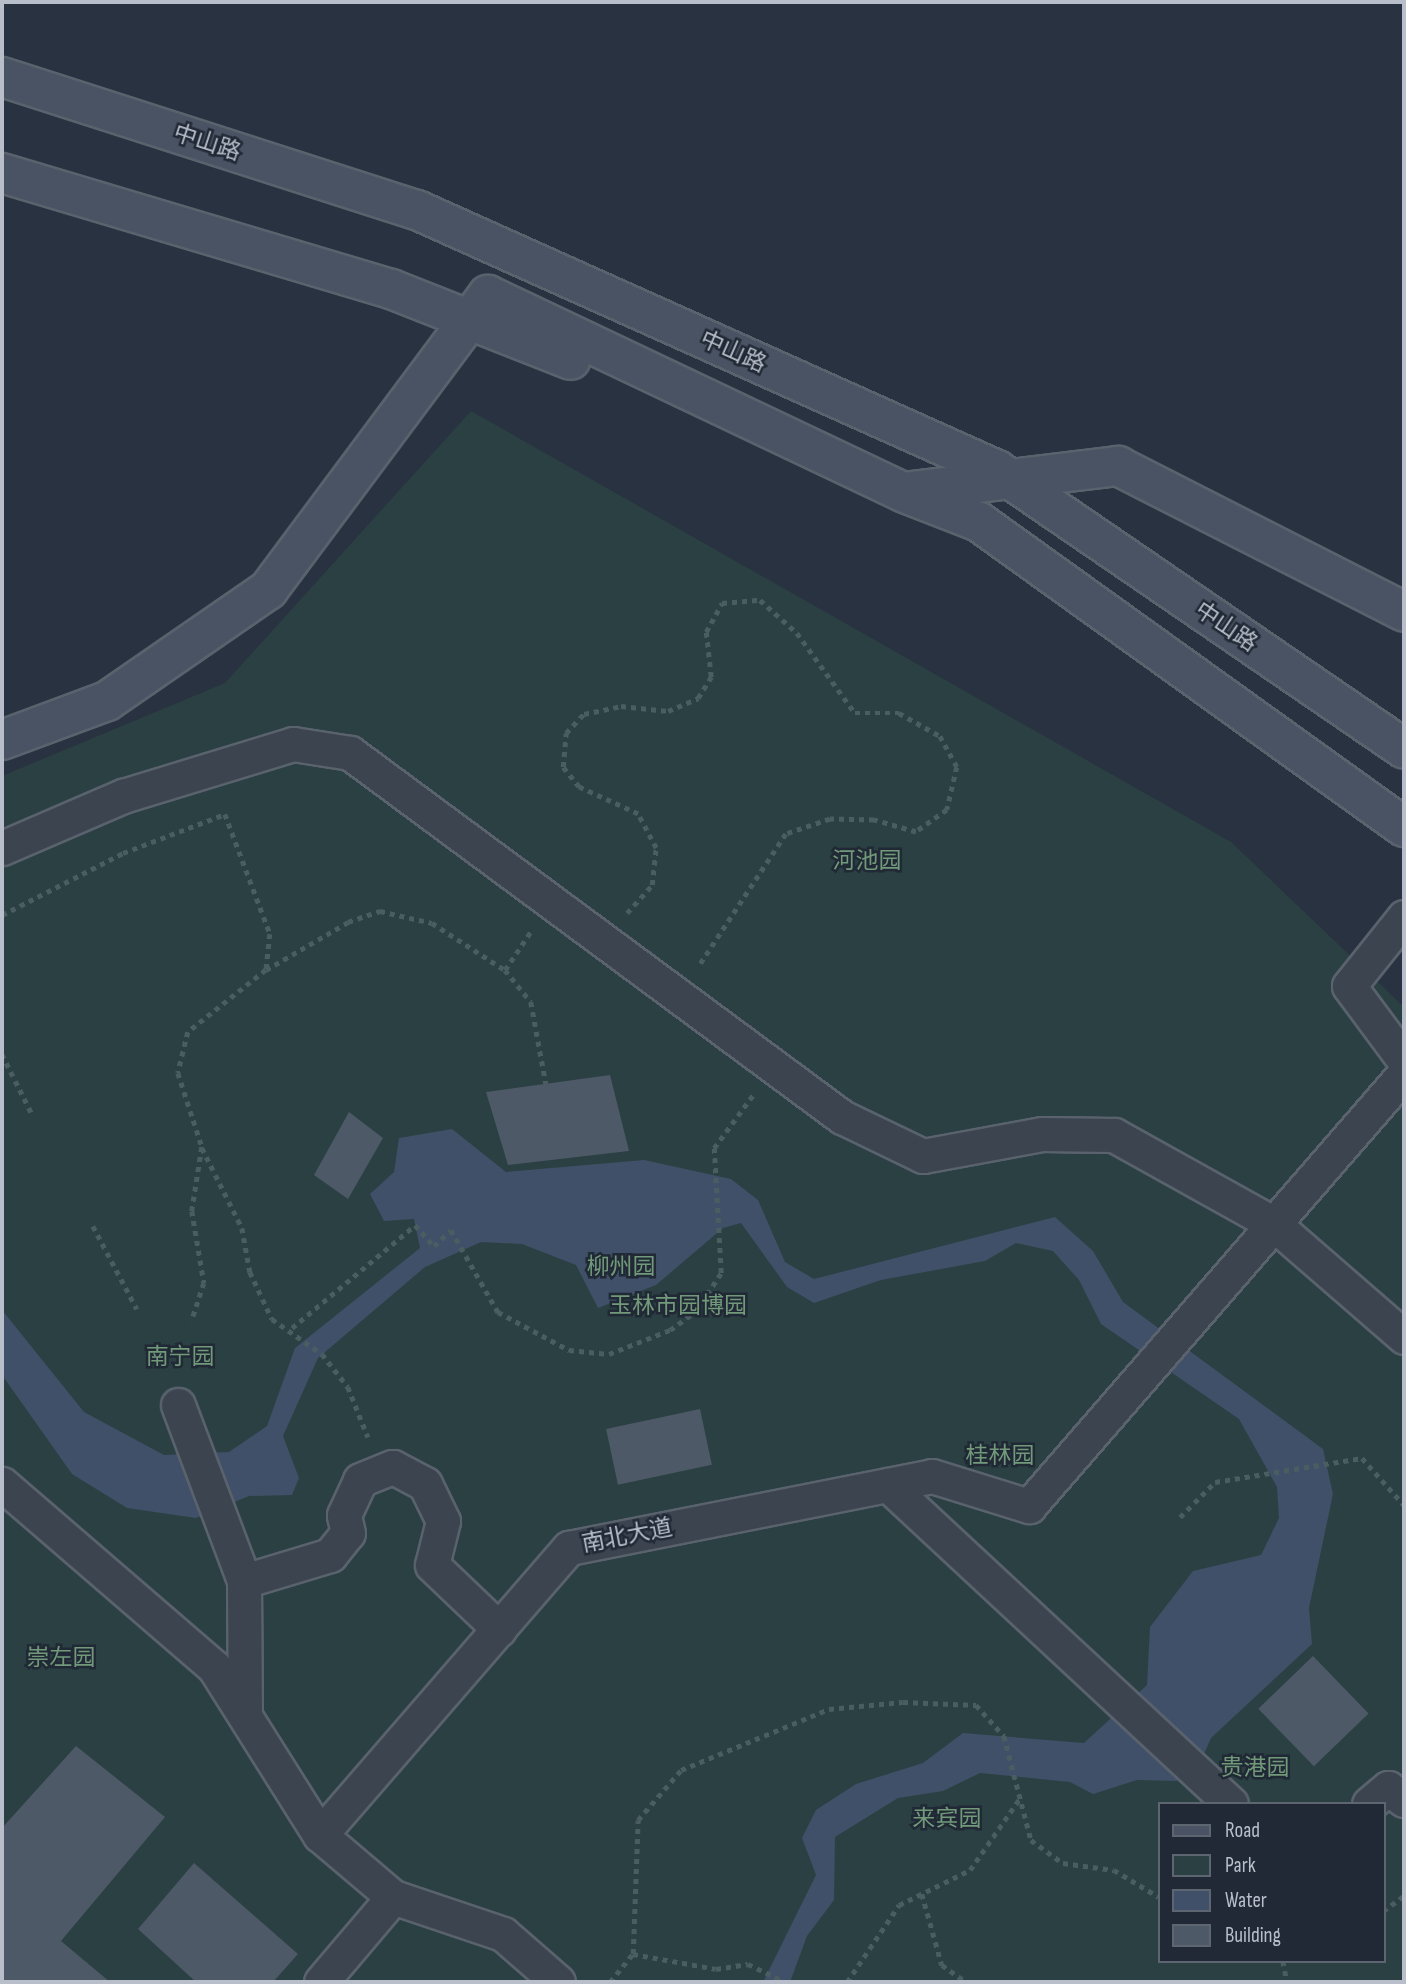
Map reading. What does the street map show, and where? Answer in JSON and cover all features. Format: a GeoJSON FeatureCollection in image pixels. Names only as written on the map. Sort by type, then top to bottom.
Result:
{"type":"FeatureCollection","features":[{"type":"Feature","properties":{"kind":"main road","name":"中山路"},"geometry":{"type":"LineString","coordinates":[[2,77],[417,210],[1011,479],[1404,749]]}},
{"type":"Feature","properties":{"kind":"main road"},"geometry":{"type":"LineString","coordinates":[[2,173],[391,289],[469,320]]}},
{"type":"Feature","properties":{"kind":"main road"},"geometry":{"type":"LineString","coordinates":[[2,740],[107,701],[268,590],[488,295],[903,492],[979,522],[1404,827]]}},
{"type":"Feature","properties":{"kind":"main road"},"geometry":{"type":"LineString","coordinates":[[903,492],[1118,466],[1404,612]]}},
{"type":"Feature","properties":{"kind":"street"},"geometry":{"type":"LineString","coordinates":[[2,848],[123,796],[293,744],[350,753],[842,1117],[923,1156],[1042,1133],[1114,1135],[1274,1224],[1404,1337]]}},
{"type":"Feature","properties":{"kind":"street"},"geometry":{"type":"LineString","coordinates":[[1404,917],[1349,986],[1404,1060]]}},
{"type":"Feature","properties":{"kind":"street"},"geometry":{"type":"LineString","coordinates":[[1274,1224],[1404,1074]]}},
{"type":"Feature","properties":{"kind":"street","name":"南北大道"},"geometry":{"type":"LineString","coordinates":[[320,1835],[569,1548],[932,1475],[1029,1506],[1274,1224]]}},
{"type":"Feature","properties":{"kind":"street"},"geometry":{"type":"LineString","coordinates":[[178,1405],[219,1508],[244,1581],[245,1716]]}},
{"type":"Feature","properties":{"kind":"street"},"geometry":{"type":"LineString","coordinates":[[244,1581],[330,1555],[348,1532],[344,1515],[360,1480],[393,1467],[425,1484],[443,1521],[432,1565],[499,1629]]}},
{"type":"Feature","properties":{"kind":"street"},"geometry":{"type":"LineString","coordinates":[[2,1484],[214,1667],[320,1835],[393,1897],[503,1934],[558,1982]]}},
{"type":"Feature","properties":{"kind":"street"},"geometry":{"type":"LineString","coordinates":[[888,1485],[1123,1707],[1229,1802]]}},
{"type":"Feature","properties":{"kind":"street"},"geometry":{"type":"LineString","coordinates":[[1371,1802],[1388,1788],[1404,1800]]}},
{"type":"Feature","properties":{"kind":"street"},"geometry":{"type":"LineString","coordinates":[[321,1982],[393,1897]]}},
{"type":"Feature","properties":{"kind":"path"},"geometry":{"type":"LineString","coordinates":[[607,943],[652,885],[656,848],[638,814],[579,787],[563,767],[566,733],[584,714],[621,706],[668,711],[698,698],[711,677],[706,632],[722,603],[760,600],[797,633],[855,713],[899,713],[940,736],[957,767],[947,810],[916,832],[874,820],[830,818],[786,834],[679,996]]}},
{"type":"Feature","properties":{"kind":"path"},"geometry":{"type":"LineString","coordinates":[[2,915],[123,853],[225,814],[270,934],[266,970]]}},
{"type":"Feature","properties":{"kind":"path"},"geometry":{"type":"LineString","coordinates":[[505,970],[551,901]]}},
{"type":"Feature","properties":{"kind":"path"},"geometry":{"type":"LineString","coordinates":[[393,1467],[367,1436],[348,1387],[323,1354],[302,1342],[292,1328],[272,1319],[250,1272],[242,1228],[202,1147],[178,1073],[188,1032],[266,970],[348,922],[380,911],[432,923],[505,970],[531,1002],[547,1084]]}},
{"type":"Feature","properties":{"kind":"path"},"geometry":{"type":"LineString","coordinates":[[2,1054],[32,1114]]}},
{"type":"Feature","properties":{"kind":"path"},"geometry":{"type":"LineString","coordinates":[[292,1328],[415,1224],[433,1246],[451,1230],[465,1250],[498,1312],[569,1350],[609,1354],[643,1344],[696,1311],[721,1273],[723,1228],[713,1176],[714,1148],[775,1067]]}},
{"type":"Feature","properties":{"kind":"path"},"geometry":{"type":"LineString","coordinates":[[192,1321],[204,1283],[192,1211],[202,1147]]}},
{"type":"Feature","properties":{"kind":"path"},"geometry":{"type":"LineString","coordinates":[[93,1226],[137,1309]]}},
{"type":"Feature","properties":{"kind":"path"},"geometry":{"type":"LineString","coordinates":[[1180,1517],[1215,1482],[1270,1469],[1362,1458],[1404,1505]]}},
{"type":"Feature","properties":{"kind":"path"},"geometry":{"type":"LineString","coordinates":[[610,1982],[633,1954],[638,1820],[681,1770],[829,1709],[903,1702],[976,1705],[1004,1736],[1031,1840],[1063,1863],[1114,1870],[1158,1896]]}},
{"type":"Feature","properties":{"kind":"path"},"geometry":{"type":"LineString","coordinates":[[847,1982],[900,1905],[970,1870],[1020,1798]]}},
{"type":"Feature","properties":{"kind":"path"},"geometry":{"type":"LineString","coordinates":[[922,1894],[942,1965],[966,1982]]}},
{"type":"Feature","properties":{"kind":"path"},"geometry":{"type":"LineString","coordinates":[[1385,1910],[1404,1896]]}},
{"type":"Feature","properties":{"kind":"path"},"geometry":{"type":"LineString","coordinates":[[633,1954],[716,1969],[748,1964],[785,1982]]}},
{"type":"Feature","properties":{"kind":"path"},"geometry":{"type":"LineString","coordinates":[[1283,1963],[1287,1982]]}},
{"type":"Feature","properties":{"kind":"green space","name":"玉林市园博园"},"geometry":{"type":"Polygon","coordinates":[[[471,411],[1231,842],[1404,1007],[1404,1982],[2,1982],[2,776],[225,683],[471,411]]]}},
{"type":"Feature","properties":{"kind":"water"},"geometry":{"type":"Polygon","coordinates":[[[452,1129],[506,1172],[644,1160],[731,1179],[758,1200],[785,1262],[814,1279],[1055,1217],[1093,1251],[1123,1302],[1323,1449],[1333,1494],[1309,1608],[1312,1644],[1211,1738],[1201,1761],[1176,1781],[1137,1780],[1093,1794],[1070,1782],[980,1773],[943,1791],[898,1798],[835,1837],[834,1900],[807,1936],[790,1982],[763,1982],[816,1875],[802,1838],[816,1810],[856,1784],[923,1763],[963,1733],[1084,1743],[1147,1685],[1150,1627],[1193,1571],[1261,1555],[1279,1518],[1277,1487],[1239,1419],[1101,1324],[1079,1280],[1053,1251],[1016,1243],[985,1261],[881,1280],[814,1303],[787,1287],[741,1223],[723,1228],[656,1285],[598,1308],[576,1265],[522,1244],[481,1242],[425,1267],[318,1358],[283,1436],[299,1478],[292,1495],[249,1496],[196,1518],[127,1508],[72,1474],[2,1375],[2,1310],[84,1412],[164,1455],[229,1452],[267,1426],[295,1348],[420,1248],[414,1219],[384,1221],[370,1194],[394,1172],[399,1138],[452,1129]]]}},
{"type":"Feature","properties":{"kind":"building"},"geometry":{"type":"Polygon","coordinates":[[[610,1075],[629,1151],[508,1165],[486,1092],[610,1075]]]}},
{"type":"Feature","properties":{"kind":"building"},"geometry":{"type":"Polygon","coordinates":[[[349,1112],[383,1138],[348,1199],[314,1175],[349,1112]]]}},
{"type":"Feature","properties":{"kind":"building"},"geometry":{"type":"Polygon","coordinates":[[[700,1409],[712,1465],[618,1485],[606,1429],[700,1409]]]}},
{"type":"Feature","properties":{"kind":"building"},"geometry":{"type":"Polygon","coordinates":[[[1313,1656],[1369,1714],[1314,1766],[1258,1709],[1313,1656]]]}},
{"type":"Feature","properties":{"kind":"building"},"geometry":{"type":"Polygon","coordinates":[[[76,1746],[165,1817],[61,1941],[110,1982],[2,1982],[2,1828],[76,1746]]]}},
{"type":"Feature","properties":{"kind":"building"},"geometry":{"type":"Polygon","coordinates":[[[194,1863],[298,1954],[273,1982],[196,1982],[138,1929],[194,1863]]]}},
{"type":"Feature","properties":{"kind":"park label","name":"河池园"},"geometry":{"type":"Point","coordinates":[867,861]}},
{"type":"Feature","properties":{"kind":"park label","name":"柳州园"},"geometry":{"type":"Point","coordinates":[621,1267]}},
{"type":"Feature","properties":{"kind":"park label","name":"南宁园"},"geometry":{"type":"Point","coordinates":[180,1357]}},
{"type":"Feature","properties":{"kind":"park label","name":"桂林园"},"geometry":{"type":"Point","coordinates":[1000,1456]}},
{"type":"Feature","properties":{"kind":"park label","name":"崇左园"},"geometry":{"type":"Point","coordinates":[61,1658]}},
{"type":"Feature","properties":{"kind":"park label","name":"贵港园"},"geometry":{"type":"Point","coordinates":[1255,1768]}},
{"type":"Feature","properties":{"kind":"park label","name":"来宾园"},"geometry":{"type":"Point","coordinates":[947,1819]}}]}
